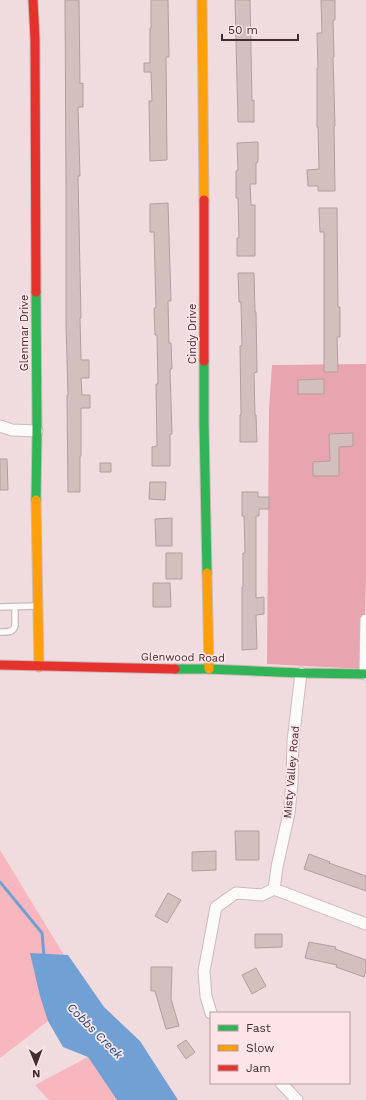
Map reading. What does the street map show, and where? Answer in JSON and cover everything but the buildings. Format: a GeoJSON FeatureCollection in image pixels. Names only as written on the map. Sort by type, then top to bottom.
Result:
{"type":"FeatureCollection","features":[{"type":"Feature","properties":{"kind":"street","name":"Glenmar Drive"},"geometry":{"type":"LineString","coordinates":[[33,0],[35,40],[36,512],[39,667]]}},
{"type":"Feature","properties":{"kind":"street","name":"Cindy Drive"},"geometry":{"type":"LineString","coordinates":[[202,0],[205,269],[204,424],[209,669]]}},
{"type":"Feature","properties":{"kind":"street"},"geometry":{"type":"LineString","coordinates":[[0,426],[12,430],[37,431]]}},
{"type":"Feature","properties":{"kind":"street"},"geometry":{"type":"LineString","coordinates":[[365,674],[366,620]]}},
{"type":"Feature","properties":{"kind":"street","name":"Glenwood Road"},"geometry":{"type":"LineString","coordinates":[[0,665],[365,674]]}},
{"type":"Feature","properties":{"kind":"street","name":"Misty Valley Road"},"geometry":{"type":"LineString","coordinates":[[274,889],[277,867],[289,813],[292,783],[292,741],[301,673]]}},
{"type":"Feature","properties":{"kind":"street"},"geometry":{"type":"LineString","coordinates":[[211,1012],[206,996],[204,971],[216,908],[236,893],[262,895],[274,889],[366,924]]}},
{"type":"Feature","properties":{"kind":"street"},"geometry":{"type":"LineString","coordinates":[[282,1084],[297,1100]]}},
{"type":"Feature","properties":{"kind":"lane"},"geometry":{"type":"LineString","coordinates":[[0,607],[38,606]]}},
{"type":"Feature","properties":{"kind":"lane"},"geometry":{"type":"LineString","coordinates":[[0,632],[12,631],[14,629],[15,607]]}},
{"type":"Feature","properties":{"kind":"shaded area"},"geometry":{"type":"Polygon","coordinates":[[[366,364],[366,580],[363,669],[267,664],[269,409],[272,365],[366,364]]]}},
{"type":"Feature","properties":{"kind":"shaded area"},"geometry":{"type":"Polygon","coordinates":[[[0,850],[67,960],[61,1011],[0,1058],[0,850]]]}},
{"type":"Feature","properties":{"kind":"shaded area"},"geometry":{"type":"Polygon","coordinates":[[[88,1057],[117,1099],[49,1100],[35,1085],[88,1057]]]}},
{"type":"Feature","properties":{"kind":"water"},"geometry":{"type":"Polygon","coordinates":[[[30,953],[68,955],[104,1007],[140,1041],[178,1100],[117,1100],[88,1057],[63,1047],[48,1021],[40,996],[30,953]]]}},
{"type":"Feature","properties":{"kind":"waterway","name":"Cobbs Creek"},"geometry":{"type":"LineString","coordinates":[[0,882],[42,933],[44,956]]}},
{"type":"Feature","properties":{"kind":"traffic: fast"},"geometry":{"type":"LineString","coordinates":[[36,292],[36,500]]}},
{"type":"Feature","properties":{"kind":"traffic: fast"},"geometry":{"type":"LineString","coordinates":[[204,361],[207,573]]}},
{"type":"Feature","properties":{"kind":"traffic: fast"},"geometry":{"type":"LineString","coordinates":[[175,669],[366,674]]}},
{"type":"Feature","properties":{"kind":"traffic: slow"},"geometry":{"type":"LineString","coordinates":[[202,0],[204,200]]}},
{"type":"Feature","properties":{"kind":"traffic: slow"},"geometry":{"type":"LineString","coordinates":[[36,500],[39,667]]}},
{"type":"Feature","properties":{"kind":"traffic: slow"},"geometry":{"type":"LineString","coordinates":[[207,573],[209,669]]}},
{"type":"Feature","properties":{"kind":"traffic: jam"},"geometry":{"type":"LineString","coordinates":[[33,0],[35,40],[36,292]]}},
{"type":"Feature","properties":{"kind":"traffic: jam"},"geometry":{"type":"LineString","coordinates":[[204,200],[204,361]]}},
{"type":"Feature","properties":{"kind":"traffic: jam"},"geometry":{"type":"LineString","coordinates":[[0,665],[175,669]]}}]}
